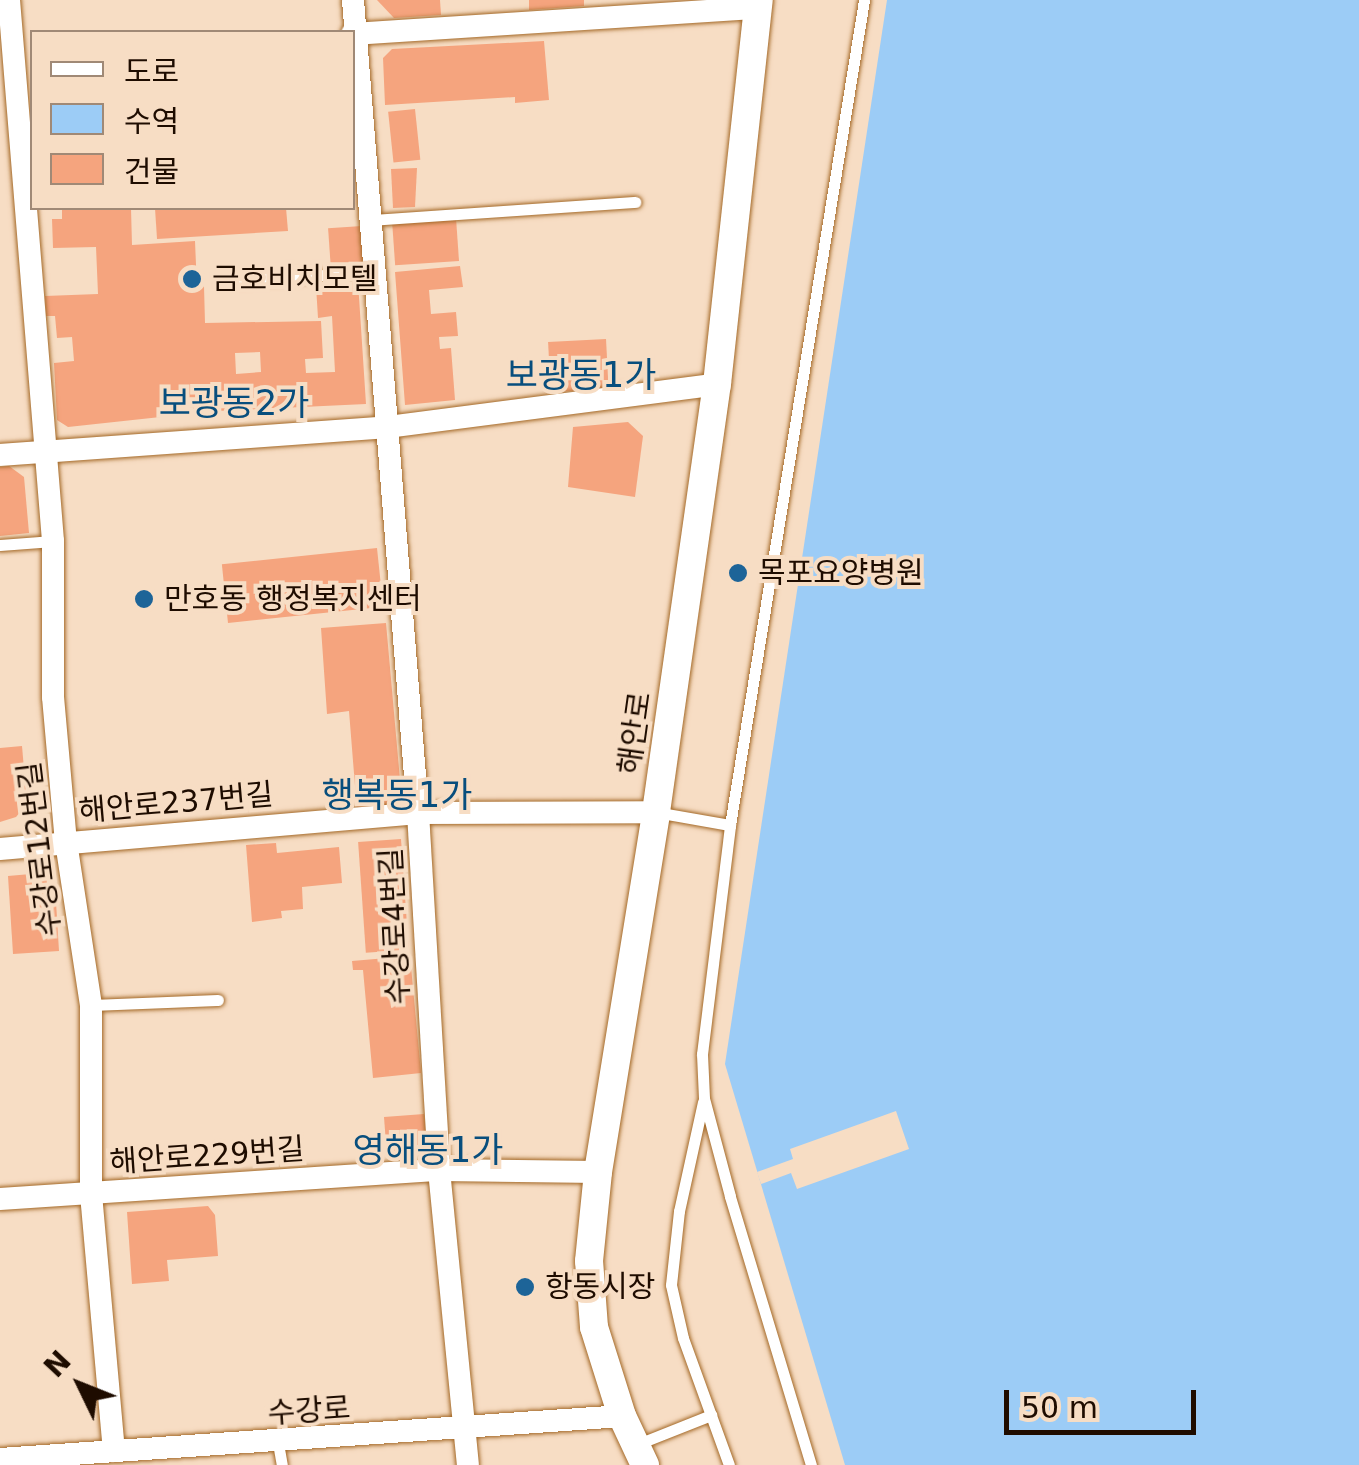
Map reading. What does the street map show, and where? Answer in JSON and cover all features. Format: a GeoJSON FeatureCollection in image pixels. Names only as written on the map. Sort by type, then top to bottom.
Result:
{"type":"FeatureCollection","features":[{"type":"Feature","properties":{"kind":"street","name":"수강로12번길"},"geometry":{"type":"LineString","coordinates":[[10,0],[53,540],[53,697],[66,842],[90,1005],[92,1194],[114,1451]]}},
{"type":"Feature","properties":{"kind":"street","name":"수강로4번길"},"geometry":{"type":"LineString","coordinates":[[354,0],[354,30]]}},
{"type":"Feature","properties":{"kind":"street"},"geometry":{"type":"LineString","coordinates":[[355,34],[758,4]]}},
{"type":"Feature","properties":{"kind":"street","name":"해안로"},"geometry":{"type":"LineString","coordinates":[[642,1454],[622,1416],[594,1327],[589,1261],[598,1172],[656,812],[717,384],[758,4]]}},
{"type":"Feature","properties":{"kind":"street","name":"수강로4번길"},"geometry":{"type":"LineString","coordinates":[[355,57],[360,170],[371,220],[418,813],[438,1170],[468,1465]]}},
{"type":"Feature","properties":{"kind":"street"},"geometry":{"type":"LineString","coordinates":[[0,454],[388,427],[717,384]]}},
{"type":"Feature","properties":{"kind":"street","name":"해안로237번길"},"geometry":{"type":"LineString","coordinates":[[0,848],[418,813],[656,812]]}},
{"type":"Feature","properties":{"kind":"street","name":"해안로229번길"},"geometry":{"type":"LineString","coordinates":[[0,1200],[438,1170],[598,1172]]}},
{"type":"Feature","properties":{"kind":"street","name":"수강로"},"geometry":{"type":"LineString","coordinates":[[0,1459],[114,1451],[280,1454],[622,1416]]}},
{"type":"Feature","properties":{"kind":"lane"},"geometry":{"type":"LineString","coordinates":[[811,1465],[704,1098],[702,1054],[730,826],[864,0]]}},
{"type":"Feature","properties":{"kind":"lane"},"geometry":{"type":"LineString","coordinates":[[371,220],[636,202]]}},
{"type":"Feature","properties":{"kind":"lane"},"geometry":{"type":"LineString","coordinates":[[223,281],[375,272]]}},
{"type":"Feature","properties":{"kind":"lane"},"geometry":{"type":"LineString","coordinates":[[0,545],[53,540]]}},
{"type":"Feature","properties":{"kind":"lane"},"geometry":{"type":"LineString","coordinates":[[656,812],[730,826]]}},
{"type":"Feature","properties":{"kind":"lane"},"geometry":{"type":"LineString","coordinates":[[90,1005],[218,1000]]}},
{"type":"Feature","properties":{"kind":"lane"},"geometry":{"type":"LineString","coordinates":[[704,1098],[679,1211],[671,1285],[683,1338],[729,1465]]}},
{"type":"Feature","properties":{"kind":"lane"},"geometry":{"type":"LineString","coordinates":[[642,1454],[711,1415]]}},
{"type":"Feature","properties":{"kind":"water"},"geometry":{"type":"Polygon","coordinates":[[[887,0],[1359,0],[1359,1465],[845,1465],[725,1064],[887,0]]]}},
{"type":"Feature","properties":{"kind":"pier"},"geometry":{"type":"Polygon","coordinates":[[[896,1111],[909,1149],[797,1189],[791,1173],[761,1184],[757,1172],[793,1159],[790,1149],[896,1111]]]}},
{"type":"Feature","properties":{"kind":"building"},"geometry":{"type":"Polygon","coordinates":[[[377,0],[440,0],[441,15],[394,18],[377,0]]]}},
{"type":"Feature","properties":{"kind":"building"},"geometry":{"type":"Polygon","coordinates":[[[529,0],[584,0],[584,6],[529,10],[529,0]]]}},
{"type":"Feature","properties":{"kind":"building"},"geometry":{"type":"Polygon","coordinates":[[[544,41],[549,100],[515,103],[515,97],[385,105],[383,58],[392,49],[544,41]]]}},
{"type":"Feature","properties":{"kind":"building"},"geometry":{"type":"Polygon","coordinates":[[[415,109],[420,160],[393,163],[388,112],[415,109]]]}},
{"type":"Feature","properties":{"kind":"building"},"geometry":{"type":"Polygon","coordinates":[[[417,168],[415,207],[393,208],[391,169],[417,168]]]}},
{"type":"Feature","properties":{"kind":"building"},"geometry":{"type":"Polygon","coordinates":[[[62,210],[131,210],[132,245],[195,241],[197,288],[204,286],[205,323],[321,321],[323,358],[305,359],[306,373],[335,372],[332,316],[318,318],[316,286],[358,282],[366,404],[216,411],[68,427],[57,420],[54,363],[74,361],[72,337],[57,338],[55,316],[46,316],[45,296],[98,294],[96,247],[53,248],[52,219],[62,219],[62,210]],[[260,352],[235,353],[236,374],[261,372],[260,352]]]}},
{"type":"Feature","properties":{"kind":"building"},"geometry":{"type":"Polygon","coordinates":[[[155,210],[286,210],[288,231],[157,239],[155,210]]]}},
{"type":"Feature","properties":{"kind":"building"},"geometry":{"type":"Polygon","coordinates":[[[456,218],[459,261],[395,265],[392,222],[456,218]]]}},
{"type":"Feature","properties":{"kind":"building"},"geometry":{"type":"Polygon","coordinates":[[[362,226],[365,267],[331,269],[328,228],[362,226]]]}},
{"type":"Feature","properties":{"kind":"building"},"geometry":{"type":"Polygon","coordinates":[[[460,266],[463,287],[429,290],[431,314],[456,312],[458,336],[439,337],[440,349],[451,348],[455,400],[405,405],[395,272],[460,266]]]}},
{"type":"Feature","properties":{"kind":"building"},"geometry":{"type":"Polygon","coordinates":[[[606,339],[609,389],[551,392],[548,342],[606,339]]]}},
{"type":"Feature","properties":{"kind":"building"},"geometry":{"type":"Polygon","coordinates":[[[628,422],[643,436],[635,497],[568,487],[573,427],[628,422]]]}},
{"type":"Feature","properties":{"kind":"building"},"geometry":{"type":"Polygon","coordinates":[[[9,466],[24,477],[29,533],[0,536],[0,467],[9,466]]]}},
{"type":"Feature","properties":{"kind":"building"},"geometry":{"type":"Polygon","coordinates":[[[377,548],[383,607],[228,623],[222,564],[377,548]]]}},
{"type":"Feature","properties":{"kind":"building"},"geometry":{"type":"Polygon","coordinates":[[[386,623],[401,791],[383,809],[357,811],[349,711],[327,714],[321,628],[386,623]]]}},
{"type":"Feature","properties":{"kind":"building"},"geometry":{"type":"Polygon","coordinates":[[[22,746],[27,804],[16,817],[0,822],[0,748],[22,746]]]}},
{"type":"Feature","properties":{"kind":"building"},"geometry":{"type":"Polygon","coordinates":[[[401,839],[409,950],[366,953],[358,842],[401,839]]]}},
{"type":"Feature","properties":{"kind":"building"},"geometry":{"type":"Polygon","coordinates":[[[276,843],[277,853],[339,847],[342,883],[302,887],[303,909],[281,911],[282,918],[252,922],[246,845],[276,843]]]}},
{"type":"Feature","properties":{"kind":"building"},"geometry":{"type":"Polygon","coordinates":[[[42,873],[55,886],[59,951],[13,954],[8,876],[42,873]]]}},
{"type":"Feature","properties":{"kind":"building"},"geometry":{"type":"Polygon","coordinates":[[[410,956],[421,1073],[373,1078],[363,970],[353,970],[352,961],[410,956]]]}},
{"type":"Feature","properties":{"kind":"building"},"geometry":{"type":"Polygon","coordinates":[[[424,1114],[427,1139],[412,1155],[387,1157],[384,1117],[424,1114]]]}},
{"type":"Feature","properties":{"kind":"building"},"geometry":{"type":"Polygon","coordinates":[[[208,1206],[215,1215],[218,1256],[167,1260],[169,1281],[132,1284],[127,1212],[208,1206]]]}},
{"type":"Feature","properties":{"kind":"place","name":"금호비치모텔"},"geometry":{"type":"Point","coordinates":[192,279]}},
{"type":"Feature","properties":{"kind":"place","name":"목포요양병원"},"geometry":{"type":"Point","coordinates":[738,573]}},
{"type":"Feature","properties":{"kind":"place","name":"만호동 행정복지센터"},"geometry":{"type":"Point","coordinates":[144,599]}},
{"type":"Feature","properties":{"kind":"place","name":"항동시장"},"geometry":{"type":"Point","coordinates":[525,1287]}},
{"type":"Feature","properties":{"kind":"district","name":"보광동1가"},"geometry":{"type":"Point","coordinates":[581,375]}},
{"type":"Feature","properties":{"kind":"district","name":"보광동2가"},"geometry":{"type":"Point","coordinates":[234,403]}},
{"type":"Feature","properties":{"kind":"district","name":"행복동1가"},"geometry":{"type":"Point","coordinates":[397,795]}},
{"type":"Feature","properties":{"kind":"district","name":"영해동1가"},"geometry":{"type":"Point","coordinates":[428,1150]}}]}
